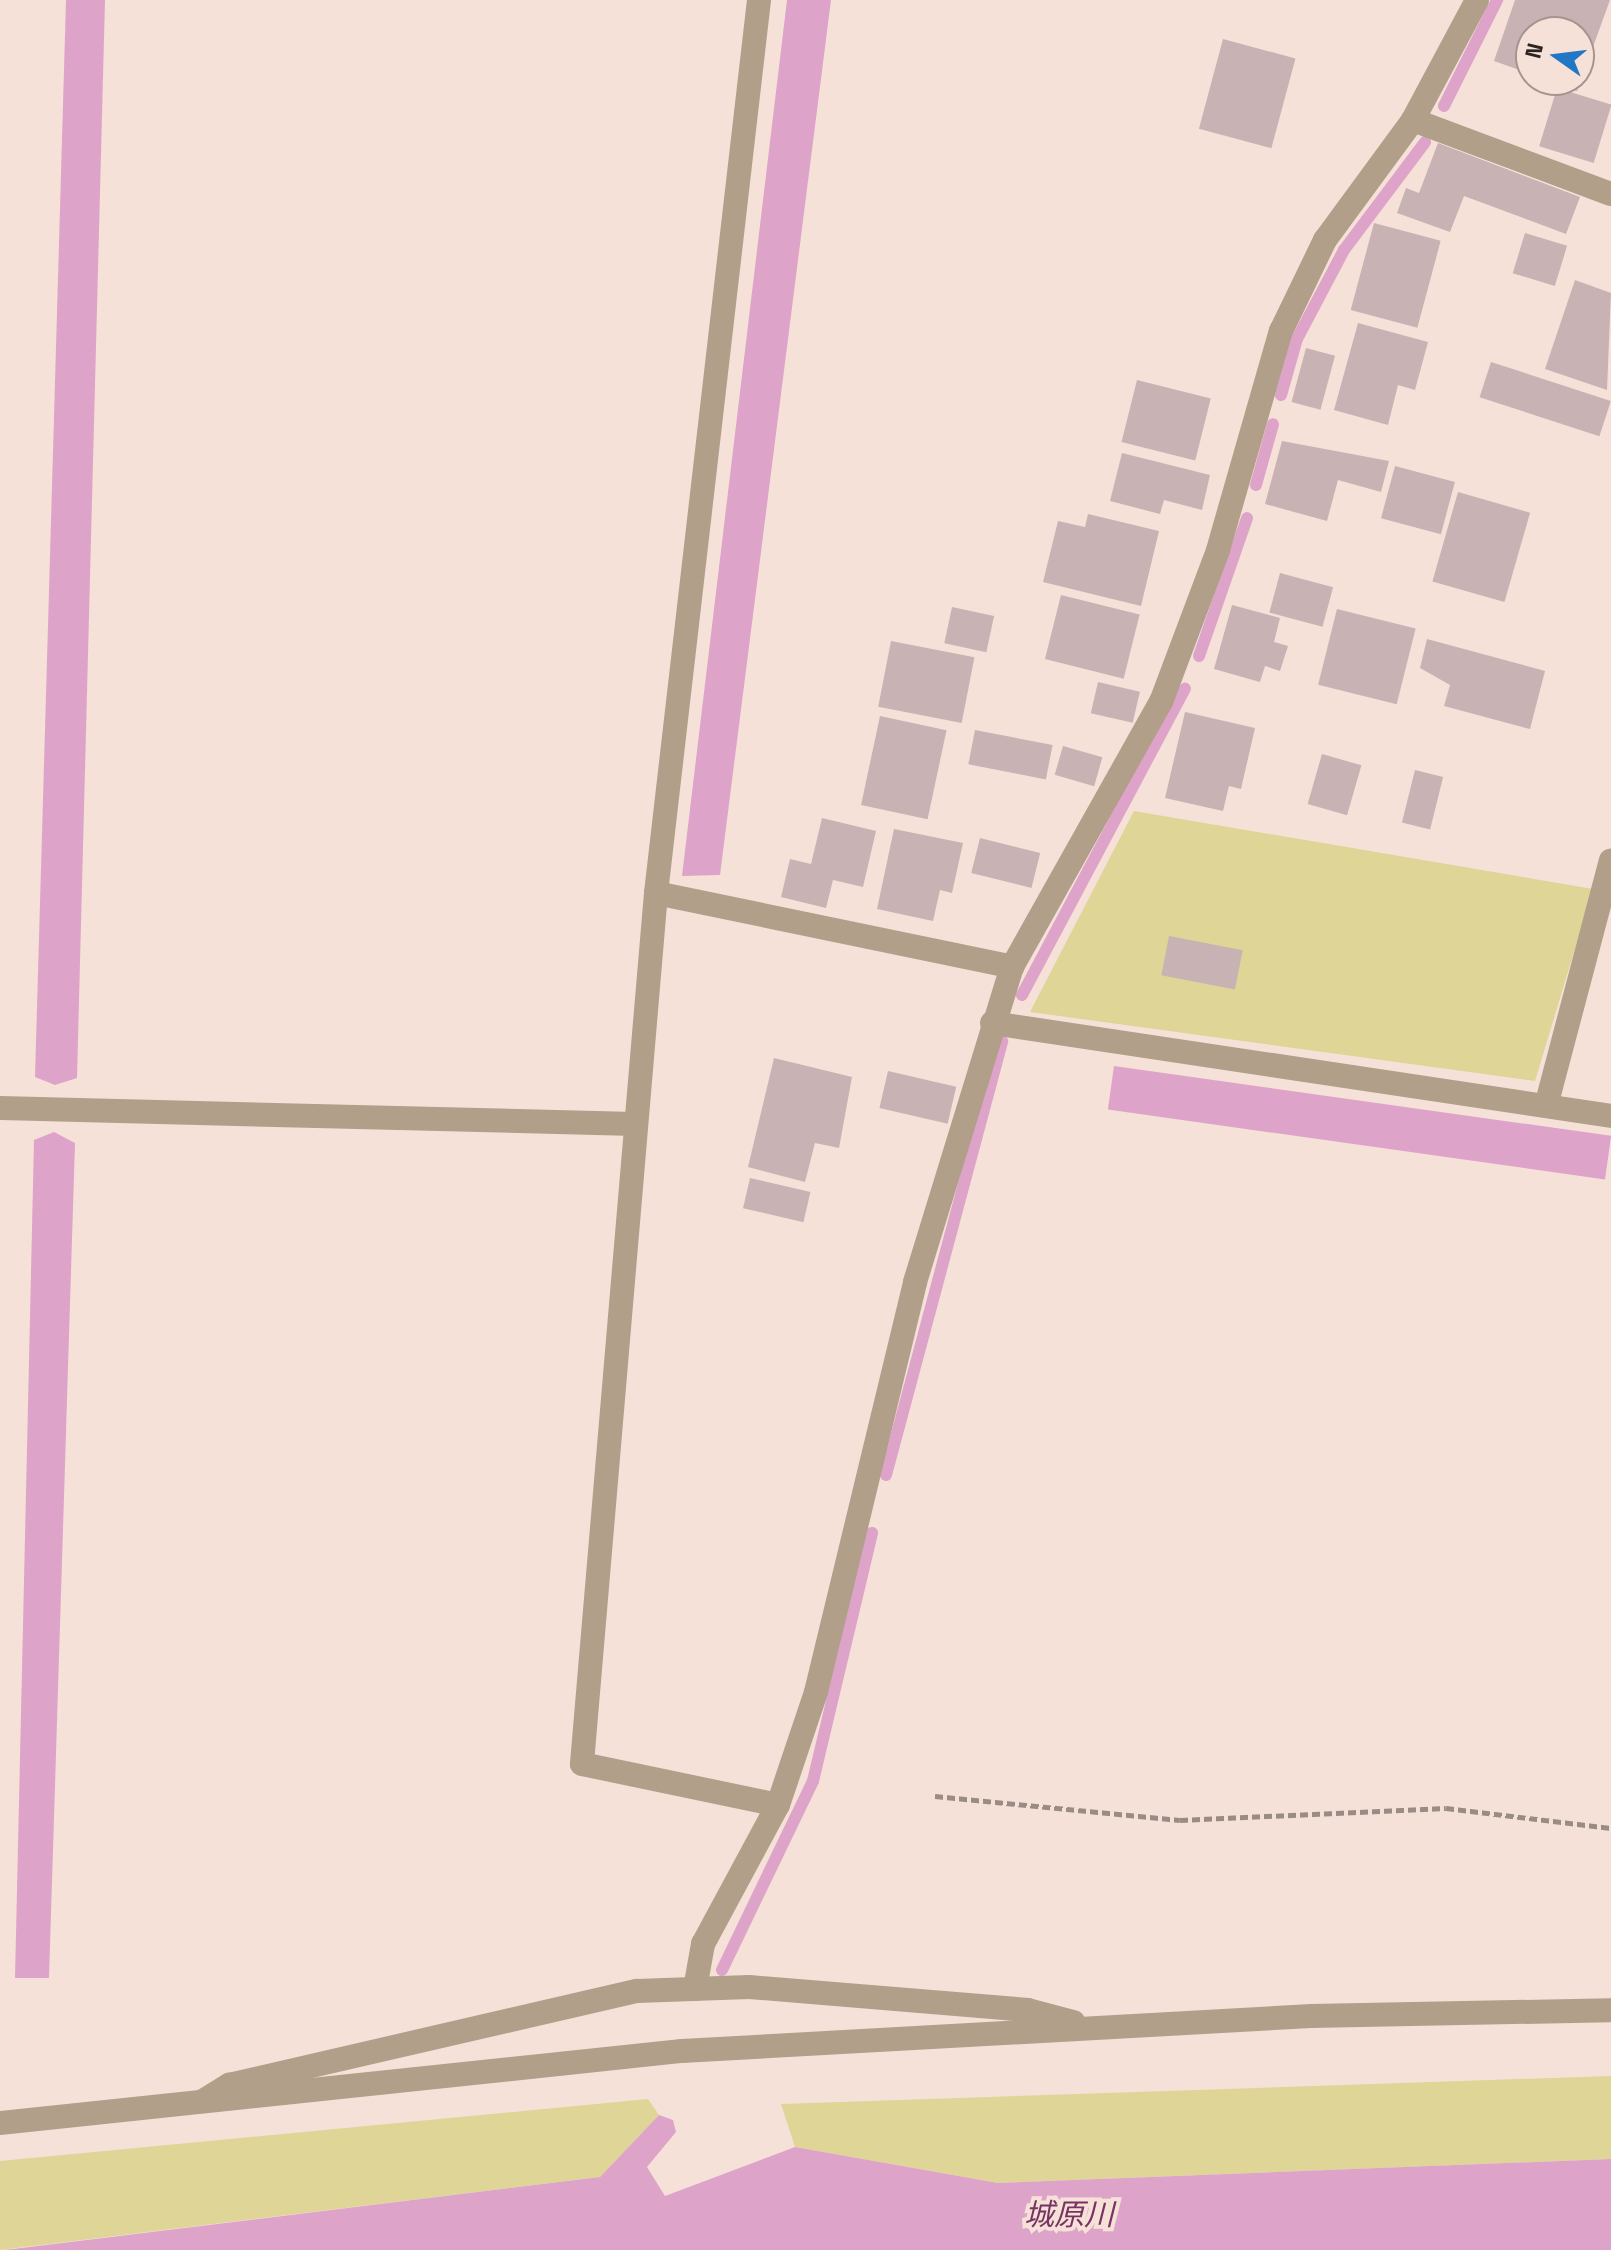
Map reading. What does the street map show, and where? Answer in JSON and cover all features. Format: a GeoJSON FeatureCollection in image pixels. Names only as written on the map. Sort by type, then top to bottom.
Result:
{"type":"FeatureCollection","features":[{"type":"Feature","properties":{"kind":"street"},"geometry":{"type":"LineString","coordinates":[[759,0],[656,893],[582,1764],[778,1805]]}},
{"type":"Feature","properties":{"kind":"street"},"geometry":{"type":"LineString","coordinates":[[695,1989],[703,1944],[778,1805],[816,1692],[915,1282],[992,1023],[1012,967],[1161,702],[1218,550],[1281,331],[1325,240],[1413,120],[1477,0]]}},
{"type":"Feature","properties":{"kind":"street"},"geometry":{"type":"LineString","coordinates":[[1413,120],[1611,194]]}},
{"type":"Feature","properties":{"kind":"street"},"geometry":{"type":"LineString","coordinates":[[1546,1106],[1611,860]]}},
{"type":"Feature","properties":{"kind":"street"},"geometry":{"type":"LineString","coordinates":[[656,893],[1012,967]]}},
{"type":"Feature","properties":{"kind":"street"},"geometry":{"type":"LineString","coordinates":[[992,1023],[1611,1116]]}},
{"type":"Feature","properties":{"kind":"street"},"geometry":{"type":"LineString","coordinates":[[0,1108],[635,1124]]}},
{"type":"Feature","properties":{"kind":"street"},"geometry":{"type":"LineString","coordinates":[[195,2106],[229,2085],[637,1991],[695,1989],[1028,2010],[1094,2028]]}},
{"type":"Feature","properties":{"kind":"street"},"geometry":{"type":"LineString","coordinates":[[0,2123],[195,2106],[682,2051],[1094,2028],[1611,2010]]}},
{"type":"Feature","properties":{"kind":"path"},"geometry":{"type":"LineString","coordinates":[[935,1796],[1180,1820],[1446,1808],[1611,1828]]}},
{"type":"Feature","properties":{"kind":"shaded area"},"geometry":{"type":"Polygon","coordinates":[[[1134,811],[1593,889],[1535,1081],[1030,1012],[1134,811]]]}},
{"type":"Feature","properties":{"kind":"shaded area"},"geometry":{"type":"Polygon","coordinates":[[[1611,2076],[1611,2159],[998,2183],[795,2147],[781,2104],[1611,2076]]]}},
{"type":"Feature","properties":{"kind":"shaded area"},"geometry":{"type":"Polygon","coordinates":[[[648,2099],[659,2115],[600,2177],[0,2250],[0,2161],[648,2099]]]}},
{"type":"Feature","properties":{"kind":"water"},"geometry":{"type":"Polygon","coordinates":[[[66,0],[105,0],[77,1078],[55,1085],[35,1077],[66,0]]]}},
{"type":"Feature","properties":{"kind":"water"},"geometry":{"type":"Polygon","coordinates":[[[787,0],[831,0],[720,875],[682,876],[787,0]]]}},
{"type":"Feature","properties":{"kind":"water"},"geometry":{"type":"Polygon","coordinates":[[[1114,1066],[1611,1136],[1605,1179],[1108,1110],[1114,1066]]]}},
{"type":"Feature","properties":{"kind":"water"},"geometry":{"type":"Polygon","coordinates":[[[54,1132],[75,1143],[49,1978],[15,1978],[34,1140],[54,1132]]]}},
{"type":"Feature","properties":{"kind":"water","name":"城原川"},"geometry":{"type":"Polygon","coordinates":[[[659,2115],[673,2120],[676,2132],[647,2167],[665,2196],[795,2147],[998,2183],[1611,2159],[1611,2250],[5,2250],[600,2177],[659,2115]]]}},
{"type":"Feature","properties":{"kind":"building"},"geometry":{"type":"Polygon","coordinates":[[[1515,0],[1610,0],[1595,41],[1595,16],[1515,16],[1515,68],[1494,61],[1515,0]]]}},
{"type":"Feature","properties":{"kind":"building"},"geometry":{"type":"Polygon","coordinates":[[[1223,39],[1295,58],[1271,148],[1199,129],[1223,39]]]}},
{"type":"Feature","properties":{"kind":"building"},"geometry":{"type":"Polygon","coordinates":[[[1555,96],[1583,96],[1611,105],[1594,163],[1539,146],[1555,96]]]}},
{"type":"Feature","properties":{"kind":"building"},"geometry":{"type":"Polygon","coordinates":[[[1438,143],[1580,197],[1566,234],[1464,196],[1450,232],[1397,213],[1406,188],[1419,193],[1438,143]]]}},
{"type":"Feature","properties":{"kind":"building"},"geometry":{"type":"Polygon","coordinates":[[[1374,223],[1441,241],[1417,328],[1351,310],[1374,223]]]}},
{"type":"Feature","properties":{"kind":"building"},"geometry":{"type":"Polygon","coordinates":[[[1525,233],[1567,246],[1555,286],[1513,273],[1525,233]]]}},
{"type":"Feature","properties":{"kind":"building"},"geometry":{"type":"Polygon","coordinates":[[[1575,280],[1611,293],[1607,390],[1545,369],[1575,280]]]}},
{"type":"Feature","properties":{"kind":"building"},"geometry":{"type":"Polygon","coordinates":[[[1358,323],[1428,342],[1415,390],[1398,385],[1388,425],[1334,410],[1358,323]]]}},
{"type":"Feature","properties":{"kind":"building"},"geometry":{"type":"Polygon","coordinates":[[[1306,348],[1335,356],[1320,410],[1292,402],[1306,348]]]}},
{"type":"Feature","properties":{"kind":"building"},"geometry":{"type":"Polygon","coordinates":[[[1491,362],[1611,401],[1599,436],[1480,397],[1491,362]]]}},
{"type":"Feature","properties":{"kind":"building"},"geometry":{"type":"Polygon","coordinates":[[[1137,380],[1211,398],[1195,460],[1122,442],[1137,380]]]}},
{"type":"Feature","properties":{"kind":"building"},"geometry":{"type":"Polygon","coordinates":[[[1282,441],[1389,461],[1381,492],[1338,480],[1327,521],[1265,504],[1282,441]]]}},
{"type":"Feature","properties":{"kind":"building"},"geometry":{"type":"Polygon","coordinates":[[[1122,453],[1210,475],[1202,510],[1164,500],[1160,514],[1110,501],[1122,453]]]}},
{"type":"Feature","properties":{"kind":"building"},"geometry":{"type":"Polygon","coordinates":[[[1395,466],[1455,482],[1441,534],[1381,518],[1395,466]]]}},
{"type":"Feature","properties":{"kind":"building"},"geometry":{"type":"Polygon","coordinates":[[[1458,492],[1530,513],[1504,602],[1432,581],[1458,492]]]}},
{"type":"Feature","properties":{"kind":"building"},"geometry":{"type":"Polygon","coordinates":[[[1088,514],[1159,531],[1141,606],[1043,582],[1058,521],[1085,527],[1088,514]]]}},
{"type":"Feature","properties":{"kind":"building"},"geometry":{"type":"Polygon","coordinates":[[[1280,573],[1333,587],[1323,627],[1269,613],[1280,573]]]}},
{"type":"Feature","properties":{"kind":"building"},"geometry":{"type":"Polygon","coordinates":[[[1061,595],[1140,615],[1124,679],[1045,659],[1061,595]]]}},
{"type":"Feature","properties":{"kind":"building"},"geometry":{"type":"Polygon","coordinates":[[[1232,605],[1280,618],[1274,642],[1288,646],[1280,671],[1265,666],[1260,682],[1214,669],[1232,605]]]}},
{"type":"Feature","properties":{"kind":"building"},"geometry":{"type":"Polygon","coordinates":[[[952,607],[994,616],[986,652],[944,643],[952,607]]]}},
{"type":"Feature","properties":{"kind":"building"},"geometry":{"type":"Polygon","coordinates":[[[1337,609],[1416,629],[1397,704],[1318,685],[1337,609]]]}},
{"type":"Feature","properties":{"kind":"building"},"geometry":{"type":"Polygon","coordinates":[[[1427,639],[1545,671],[1530,729],[1444,706],[1450,685],[1420,668],[1427,639]]]}},
{"type":"Feature","properties":{"kind":"building"},"geometry":{"type":"Polygon","coordinates":[[[891,641],[974,657],[962,723],[878,707],[891,641]]]}},
{"type":"Feature","properties":{"kind":"building"},"geometry":{"type":"Polygon","coordinates":[[[1098,682],[1140,692],[1133,723],[1091,713],[1098,682]]]}},
{"type":"Feature","properties":{"kind":"building"},"geometry":{"type":"Polygon","coordinates":[[[1185,712],[1255,728],[1241,789],[1229,786],[1223,811],[1165,798],[1185,712]]]}},
{"type":"Feature","properties":{"kind":"building"},"geometry":{"type":"Polygon","coordinates":[[[880,716],[947,730],[928,819],[861,805],[880,716]]]}},
{"type":"Feature","properties":{"kind":"building"},"geometry":{"type":"Polygon","coordinates":[[[975,730],[1053,745],[1046,779],[968,764],[975,730]]]}},
{"type":"Feature","properties":{"kind":"building"},"geometry":{"type":"Polygon","coordinates":[[[1063,746],[1102,757],[1094,786],[1055,775],[1063,746]]]}},
{"type":"Feature","properties":{"kind":"building"},"geometry":{"type":"Polygon","coordinates":[[[1322,754],[1361,765],[1347,815],[1308,804],[1322,754]]]}},
{"type":"Feature","properties":{"kind":"building"},"geometry":{"type":"Polygon","coordinates":[[[1415,770],[1443,777],[1430,829],[1402,822],[1415,770]]]}},
{"type":"Feature","properties":{"kind":"building"},"geometry":{"type":"Polygon","coordinates":[[[822,818],[876,831],[863,887],[833,880],[826,908],[781,897],[790,859],[811,864],[822,818]]]}},
{"type":"Feature","properties":{"kind":"building"},"geometry":{"type":"Polygon","coordinates":[[[894,829],[963,843],[952,893],[940,890],[933,921],[877,909],[894,829]]]}},
{"type":"Feature","properties":{"kind":"building"},"geometry":{"type":"Polygon","coordinates":[[[980,838],[1040,853],[1031,888],[971,873],[980,838]]]}},
{"type":"Feature","properties":{"kind":"building"},"geometry":{"type":"Polygon","coordinates":[[[1169,936],[1243,950],[1235,990],[1161,975],[1169,936]]]}},
{"type":"Feature","properties":{"kind":"building"},"geometry":{"type":"Polygon","coordinates":[[[774,1058],[852,1077],[839,1148],[815,1143],[805,1182],[748,1167],[774,1058]]]}},
{"type":"Feature","properties":{"kind":"building"},"geometry":{"type":"Polygon","coordinates":[[[888,1071],[956,1087],[948,1124],[879,1108],[888,1071]]]}},
{"type":"Feature","properties":{"kind":"building"},"geometry":{"type":"Polygon","coordinates":[[[750,1178],[810,1192],[803,1222],[743,1208],[750,1178]]]}},
{"type":"Feature","properties":{"kind":"waterway"},"geometry":{"type":"LineString","coordinates":[[1444,106],[1497,0]]}},
{"type":"Feature","properties":{"kind":"waterway"},"geometry":{"type":"LineString","coordinates":[[1281,395],[1297,339],[1344,250],[1425,142]]}},
{"type":"Feature","properties":{"kind":"waterway"},"geometry":{"type":"LineString","coordinates":[[1256,485],[1273,424]]}},
{"type":"Feature","properties":{"kind":"waterway"},"geometry":{"type":"LineString","coordinates":[[1199,656],[1247,518]]}},
{"type":"Feature","properties":{"kind":"waterway"},"geometry":{"type":"LineString","coordinates":[[1022,995],[1185,689]]}},
{"type":"Feature","properties":{"kind":"waterway"},"geometry":{"type":"LineString","coordinates":[[886,1475],[1002,1041]]}},
{"type":"Feature","properties":{"kind":"waterway"},"geometry":{"type":"LineString","coordinates":[[722,1970],[813,1781],[872,1533]]}}]}
